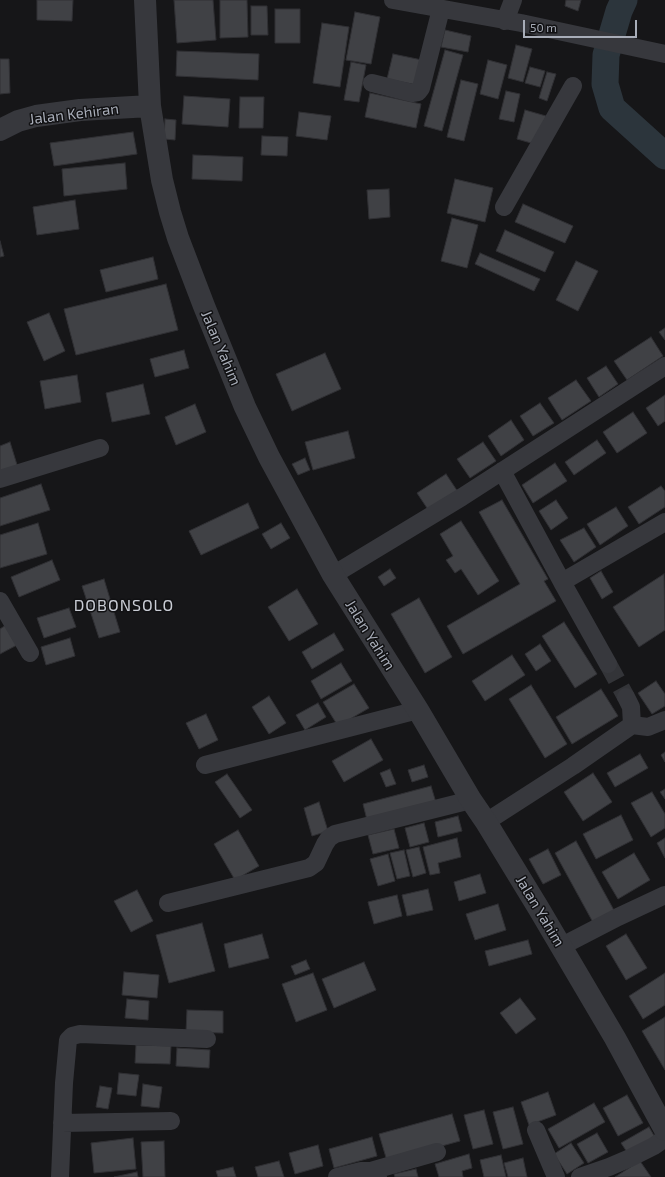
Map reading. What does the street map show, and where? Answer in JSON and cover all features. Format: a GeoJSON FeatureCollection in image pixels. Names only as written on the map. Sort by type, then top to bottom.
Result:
{"type":"FeatureCollection","features":[{"type":"Feature","properties":{"kind":"street","name":"Jalan Yahim"},"geometry":{"type":"LineString","coordinates":[[145,0],[150,106],[162,180],[178,238],[245,407],[269,456],[333,575],[418,710],[471,800],[562,946],[615,1038],[665,1130]]}},
{"type":"Feature","properties":{"kind":"street"},"geometry":{"type":"LineString","coordinates":[[393,0],[521,23],[665,54]]}},
{"type":"Feature","properties":{"kind":"street"},"geometry":{"type":"LineString","coordinates":[[505,21],[514,0]]}},
{"type":"Feature","properties":{"kind":"street"},"geometry":{"type":"LineString","coordinates":[[372,83],[412,94],[418,92],[421,88],[441,9]]}},
{"type":"Feature","properties":{"kind":"street"},"geometry":{"type":"LineString","coordinates":[[504,207],[573,86]]}},
{"type":"Feature","properties":{"kind":"street","name":"Jalan Kehiran"},"geometry":{"type":"LineString","coordinates":[[0,130],[18,121],[43,115],[80,110],[150,106]]}},
{"type":"Feature","properties":{"kind":"street"},"geometry":{"type":"LineString","coordinates":[[333,575],[433,516],[665,366]]}},
{"type":"Feature","properties":{"kind":"street"},"geometry":{"type":"LineString","coordinates":[[0,479],[100,448]]}},
{"type":"Feature","properties":{"kind":"street"},"geometry":{"type":"LineString","coordinates":[[502,471],[608,664]]}},
{"type":"Feature","properties":{"kind":"street"},"geometry":{"type":"LineString","coordinates":[[562,582],[665,522]]}},
{"type":"Feature","properties":{"kind":"street"},"geometry":{"type":"LineString","coordinates":[[0,601],[30,653]]}},
{"type":"Feature","properties":{"kind":"street"},"geometry":{"type":"LineString","coordinates":[[626,697],[631,707],[632,725]]}},
{"type":"Feature","properties":{"kind":"street"},"geometry":{"type":"LineString","coordinates":[[205,765],[418,710]]}},
{"type":"Feature","properties":{"kind":"street"},"geometry":{"type":"LineString","coordinates":[[486,822],[573,766],[632,725],[648,728],[665,720]]}},
{"type":"Feature","properties":{"kind":"street"},"geometry":{"type":"LineString","coordinates":[[168,903],[309,868],[316,863],[325,844],[329,838],[335,834],[471,800]]}},
{"type":"Feature","properties":{"kind":"street"},"geometry":{"type":"LineString","coordinates":[[562,946],[665,895]]}},
{"type":"Feature","properties":{"kind":"street"},"geometry":{"type":"LineString","coordinates":[[60,1177],[63,1090],[68,1040],[72,1036],[80,1034],[207,1039]]}},
{"type":"Feature","properties":{"kind":"street"},"geometry":{"type":"LineString","coordinates":[[62,1123],[171,1121]]}},
{"type":"Feature","properties":{"kind":"street"},"geometry":{"type":"LineString","coordinates":[[536,1130],[556,1177]]}},
{"type":"Feature","properties":{"kind":"street"},"geometry":{"type":"LineString","coordinates":[[580,1177],[630,1158],[654,1146],[665,1138]]}},
{"type":"Feature","properties":{"kind":"street"},"geometry":{"type":"LineString","coordinates":[[337,1177],[362,1171],[375,1174],[437,1152]]}},
{"type":"Feature","properties":{"kind":"building"},"geometry":{"type":"Polygon","coordinates":[[[37,0],[73,0],[72,21],[37,20],[37,0]]]}},
{"type":"Feature","properties":{"kind":"building"},"geometry":{"type":"Polygon","coordinates":[[[174,0],[213,0],[216,40],[177,43],[174,0]]]}},
{"type":"Feature","properties":{"kind":"building"},"geometry":{"type":"Polygon","coordinates":[[[220,0],[247,0],[248,37],[220,38],[220,0]]]}},
{"type":"Feature","properties":{"kind":"building"},"geometry":{"type":"Polygon","coordinates":[[[566,0],[581,0],[578,11],[565,6],[566,0]]]}},
{"type":"Feature","properties":{"kind":"building"},"geometry":{"type":"Polygon","coordinates":[[[251,6],[267,6],[268,35],[251,35],[251,6]]]}},
{"type":"Feature","properties":{"kind":"building"},"geometry":{"type":"Polygon","coordinates":[[[275,9],[300,9],[300,43],[275,43],[275,9]]]}},
{"type":"Feature","properties":{"kind":"building"},"geometry":{"type":"Polygon","coordinates":[[[355,12],[380,17],[371,64],[346,60],[355,12]]]}},
{"type":"Feature","properties":{"kind":"building"},"geometry":{"type":"Polygon","coordinates":[[[322,23],[349,27],[340,87],[313,83],[322,23]]]}},
{"type":"Feature","properties":{"kind":"building"},"geometry":{"type":"Polygon","coordinates":[[[445,30],[471,36],[468,52],[441,47],[445,30]]]}},
{"type":"Feature","properties":{"kind":"building"},"geometry":{"type":"Polygon","coordinates":[[[516,45],[532,49],[523,82],[508,78],[516,45]]]}},
{"type":"Feature","properties":{"kind":"building"},"geometry":{"type":"Polygon","coordinates":[[[445,50],[463,55],[442,131],[424,126],[445,50]]]}},
{"type":"Feature","properties":{"kind":"building"},"geometry":{"type":"Polygon","coordinates":[[[177,51],[259,54],[258,80],[176,76],[177,51]]]}},
{"type":"Feature","properties":{"kind":"building"},"geometry":{"type":"Polygon","coordinates":[[[393,54],[422,60],[417,85],[387,79],[393,54]]]}},
{"type":"Feature","properties":{"kind":"building"},"geometry":{"type":"Polygon","coordinates":[[[0,59],[9,59],[10,93],[0,94],[0,59]]]}},
{"type":"Feature","properties":{"kind":"building"},"geometry":{"type":"Polygon","coordinates":[[[488,60],[507,65],[498,99],[480,94],[488,60]]]}},
{"type":"Feature","properties":{"kind":"building"},"geometry":{"type":"Polygon","coordinates":[[[351,62],[366,65],[359,102],[344,100],[351,62]]]}},
{"type":"Feature","properties":{"kind":"building"},"geometry":{"type":"Polygon","coordinates":[[[530,67],[545,71],[540,87],[525,83],[530,67]]]}},
{"type":"Feature","properties":{"kind":"building"},"geometry":{"type":"Polygon","coordinates":[[[547,72],[556,74],[547,101],[539,98],[547,72]]]}},
{"type":"Feature","properties":{"kind":"building"},"geometry":{"type":"Polygon","coordinates":[[[461,80],[478,84],[464,141],[447,137],[461,80]]]}},
{"type":"Feature","properties":{"kind":"building"},"geometry":{"type":"Polygon","coordinates":[[[506,91],[520,94],[514,122],[499,119],[506,91]]]}},
{"type":"Feature","properties":{"kind":"building"},"geometry":{"type":"Polygon","coordinates":[[[370,93],[421,104],[416,128],[365,117],[370,93]]]}},
{"type":"Feature","properties":{"kind":"building"},"geometry":{"type":"Polygon","coordinates":[[[184,96],[230,99],[228,127],[182,124],[184,96]]]}},
{"type":"Feature","properties":{"kind":"building"},"geometry":{"type":"Polygon","coordinates":[[[240,97],[264,97],[263,128],[239,128],[240,97]]]}},
{"type":"Feature","properties":{"kind":"building"},"geometry":{"type":"Polygon","coordinates":[[[525,110],[546,116],[538,145],[517,139],[525,110]]]}},
{"type":"Feature","properties":{"kind":"building"},"geometry":{"type":"Polygon","coordinates":[[[299,112],[331,116],[327,140],[296,136],[299,112]]]}},
{"type":"Feature","properties":{"kind":"building"},"geometry":{"type":"Polygon","coordinates":[[[165,119],[176,120],[175,140],[164,139],[165,119]]]}},
{"type":"Feature","properties":{"kind":"building"},"geometry":{"type":"Polygon","coordinates":[[[133,132],[137,154],[54,166],[50,143],[133,132]]]}},
{"type":"Feature","properties":{"kind":"building"},"geometry":{"type":"Polygon","coordinates":[[[262,136],[288,137],[287,156],[261,155],[262,136]]]}},
{"type":"Feature","properties":{"kind":"building"},"geometry":{"type":"Polygon","coordinates":[[[193,155],[243,157],[242,181],[192,179],[193,155]]]}},
{"type":"Feature","properties":{"kind":"building"},"geometry":{"type":"Polygon","coordinates":[[[125,163],[127,189],[64,196],[62,169],[125,163]]]}},
{"type":"Feature","properties":{"kind":"building"},"geometry":{"type":"Polygon","coordinates":[[[455,179],[493,188],[485,222],[447,213],[455,179]]]}},
{"type":"Feature","properties":{"kind":"building"},"geometry":{"type":"Polygon","coordinates":[[[389,189],[390,217],[369,219],[367,190],[389,189]]]}},
{"type":"Feature","properties":{"kind":"building"},"geometry":{"type":"Polygon","coordinates":[[[75,200],[79,229],[37,235],[33,207],[75,200]]]}},
{"type":"Feature","properties":{"kind":"building"},"geometry":{"type":"Polygon","coordinates":[[[523,204],[573,226],[565,243],[515,222],[523,204]]]}},
{"type":"Feature","properties":{"kind":"building"},"geometry":{"type":"Polygon","coordinates":[[[452,218],[478,225],[467,268],[441,261],[452,218]]]}},
{"type":"Feature","properties":{"kind":"building"},"geometry":{"type":"Polygon","coordinates":[[[505,230],[554,252],[545,272],[496,251],[505,230]]]}},
{"type":"Feature","properties":{"kind":"building"},"geometry":{"type":"Polygon","coordinates":[[[0,241],[4,256],[0,257],[0,241]]]}},
{"type":"Feature","properties":{"kind":"building"},"geometry":{"type":"Polygon","coordinates":[[[480,253],[540,279],[534,291],[475,264],[480,253]]]}},
{"type":"Feature","properties":{"kind":"building"},"geometry":{"type":"Polygon","coordinates":[[[153,257],[158,279],[106,292],[100,270],[153,257]]]}},
{"type":"Feature","properties":{"kind":"building"},"geometry":{"type":"Polygon","coordinates":[[[576,261],[598,271],[578,311],[556,300],[576,261]]]}},
{"type":"Feature","properties":{"kind":"building"},"geometry":{"type":"Polygon","coordinates":[[[166,284],[178,330],[76,355],[64,309],[166,284]]]}},
{"type":"Feature","properties":{"kind":"building"},"geometry":{"type":"Polygon","coordinates":[[[49,313],[65,351],[44,361],[27,322],[49,313]]]}},
{"type":"Feature","properties":{"kind":"building"},"geometry":{"type":"Polygon","coordinates":[[[665,328],[665,340],[659,332],[665,328]]]}},
{"type":"Feature","properties":{"kind":"building"},"geometry":{"type":"Polygon","coordinates":[[[651,337],[663,356],[627,380],[614,361],[651,337]]]}},
{"type":"Feature","properties":{"kind":"building"},"geometry":{"type":"Polygon","coordinates":[[[184,350],[189,368],[155,377],[150,359],[184,350]]]}},
{"type":"Feature","properties":{"kind":"building"},"geometry":{"type":"Polygon","coordinates":[[[325,353],[341,389],[292,411],[276,374],[325,353]]]}},
{"type":"Feature","properties":{"kind":"building"},"geometry":{"type":"Polygon","coordinates":[[[606,366],[618,384],[599,397],[587,378],[606,366]]]}},
{"type":"Feature","properties":{"kind":"building"},"geometry":{"type":"Polygon","coordinates":[[[77,375],[81,402],[45,409],[40,381],[77,375]]]}},
{"type":"Feature","properties":{"kind":"building"},"geometry":{"type":"Polygon","coordinates":[[[576,380],[591,401],[562,420],[548,398],[576,380]]]}},
{"type":"Feature","properties":{"kind":"building"},"geometry":{"type":"Polygon","coordinates":[[[143,384],[150,414],[112,422],[106,393],[143,384]]]}},
{"type":"Feature","properties":{"kind":"building"},"geometry":{"type":"Polygon","coordinates":[[[665,395],[665,421],[658,426],[646,408],[665,395]]]}},
{"type":"Feature","properties":{"kind":"building"},"geometry":{"type":"Polygon","coordinates":[[[540,403],[554,423],[533,436],[520,416],[540,403]]]}},
{"type":"Feature","properties":{"kind":"building"},"geometry":{"type":"Polygon","coordinates":[[[195,404],[206,432],[176,445],[165,417],[195,404]]]}},
{"type":"Feature","properties":{"kind":"building"},"geometry":{"type":"Polygon","coordinates":[[[633,412],[647,433],[617,453],[603,432],[633,412]]]}},
{"type":"Feature","properties":{"kind":"building"},"geometry":{"type":"Polygon","coordinates":[[[511,420],[524,440],[501,456],[488,436],[511,420]]]}},
{"type":"Feature","properties":{"kind":"building"},"geometry":{"type":"Polygon","coordinates":[[[348,431],[355,458],[313,470],[305,442],[348,431]]]}},
{"type":"Feature","properties":{"kind":"building"},"geometry":{"type":"Polygon","coordinates":[[[597,440],[606,453],[574,475],[565,462],[597,440]]]}},
{"type":"Feature","properties":{"kind":"building"},"geometry":{"type":"Polygon","coordinates":[[[10,442],[18,468],[0,474],[0,446],[10,442]]]}},
{"type":"Feature","properties":{"kind":"building"},"geometry":{"type":"Polygon","coordinates":[[[483,442],[496,461],[470,478],[457,459],[483,442]]]}},
{"type":"Feature","properties":{"kind":"building"},"geometry":{"type":"Polygon","coordinates":[[[305,458],[310,470],[298,475],[292,464],[305,458]]]}},
{"type":"Feature","properties":{"kind":"building"},"geometry":{"type":"Polygon","coordinates":[[[555,463],[567,481],[533,503],[522,485],[555,463]]]}},
{"type":"Feature","properties":{"kind":"building"},"geometry":{"type":"Polygon","coordinates":[[[446,474],[458,492],[429,511],[417,493],[446,474]]]}},
{"type":"Feature","properties":{"kind":"building"},"geometry":{"type":"Polygon","coordinates":[[[41,484],[50,510],[0,526],[0,498],[41,484]]]}},
{"type":"Feature","properties":{"kind":"building"},"geometry":{"type":"Polygon","coordinates":[[[661,486],[665,491],[665,507],[639,524],[628,507],[661,486]]]}},
{"type":"Feature","properties":{"kind":"building"},"geometry":{"type":"Polygon","coordinates":[[[502,500],[548,579],[544,581],[556,601],[463,654],[447,626],[520,584],[479,512],[502,500]]]}},
{"type":"Feature","properties":{"kind":"building"},"geometry":{"type":"Polygon","coordinates":[[[556,500],[568,518],[551,530],[539,511],[556,500]]]}},
{"type":"Feature","properties":{"kind":"building"},"geometry":{"type":"Polygon","coordinates":[[[248,503],[259,528],[201,555],[189,531],[248,503]]]}},
{"type":"Feature","properties":{"kind":"building"},"geometry":{"type":"Polygon","coordinates":[[[616,507],[628,526],[600,545],[587,524],[616,507]]]}},
{"type":"Feature","properties":{"kind":"building"},"geometry":{"type":"Polygon","coordinates":[[[461,521],[499,581],[478,595],[461,569],[455,573],[446,560],[453,556],[440,534],[461,521]]]}},
{"type":"Feature","properties":{"kind":"building"},"geometry":{"type":"Polygon","coordinates":[[[38,523],[47,554],[0,568],[0,535],[38,523]]]}},
{"type":"Feature","properties":{"kind":"building"},"geometry":{"type":"Polygon","coordinates":[[[281,523],[290,538],[271,549],[262,534],[281,523]]]}},
{"type":"Feature","properties":{"kind":"building"},"geometry":{"type":"Polygon","coordinates":[[[584,528],[596,547],[574,562],[560,540],[584,528]]]}},
{"type":"Feature","properties":{"kind":"building"},"geometry":{"type":"Polygon","coordinates":[[[52,560],[60,580],[19,597],[11,577],[52,560]]]}},
{"type":"Feature","properties":{"kind":"building"},"geometry":{"type":"Polygon","coordinates":[[[390,569],[396,578],[384,586],[378,577],[390,569]]]}},
{"type":"Feature","properties":{"kind":"building"},"geometry":{"type":"Polygon","coordinates":[[[601,571],[613,592],[602,599],[590,578],[601,571]]]}},
{"type":"Feature","properties":{"kind":"building"},"geometry":{"type":"Polygon","coordinates":[[[664,574],[665,630],[639,647],[613,607],[664,574]]]}},
{"type":"Feature","properties":{"kind":"building"},"geometry":{"type":"Polygon","coordinates":[[[104,579],[120,632],[99,638],[82,586],[104,579]]]}},
{"type":"Feature","properties":{"kind":"building"},"geometry":{"type":"Polygon","coordinates":[[[297,589],[318,624],[289,641],[268,607],[297,589]]]}},
{"type":"Feature","properties":{"kind":"building"},"geometry":{"type":"Polygon","coordinates":[[[419,598],[452,657],[425,673],[391,614],[419,598]]]}},
{"type":"Feature","properties":{"kind":"building"},"geometry":{"type":"Polygon","coordinates":[[[69,608],[76,627],[44,638],[37,618],[69,608]]]}},
{"type":"Feature","properties":{"kind":"building"},"geometry":{"type":"Polygon","coordinates":[[[564,622],[597,674],[575,688],[542,636],[564,622]]]}},
{"type":"Feature","properties":{"kind":"building"},"geometry":{"type":"Polygon","coordinates":[[[6,625],[17,645],[0,654],[0,629],[6,625]]]}},
{"type":"Feature","properties":{"kind":"building"},"geometry":{"type":"Polygon","coordinates":[[[334,633],[344,650],[312,669],[302,652],[334,633]]]}},
{"type":"Feature","properties":{"kind":"building"},"geometry":{"type":"Polygon","coordinates":[[[70,638],[75,656],[46,665],[41,647],[70,638]]]}},
{"type":"Feature","properties":{"kind":"building"},"geometry":{"type":"Polygon","coordinates":[[[540,644],[551,661],[536,671],[525,654],[540,644]]]}},
{"type":"Feature","properties":{"kind":"building"},"geometry":{"type":"Polygon","coordinates":[[[512,655],[525,675],[485,701],[472,681],[512,655]]]}},
{"type":"Feature","properties":{"kind":"building"},"geometry":{"type":"Polygon","coordinates":[[[341,663],[352,681],[321,699],[311,681],[341,663]]]}},
{"type":"Feature","properties":{"kind":"building"},"geometry":{"type":"Polygon","coordinates":[[[656,681],[665,694],[665,706],[652,714],[638,693],[656,681]]]}},
{"type":"Feature","properties":{"kind":"building"},"geometry":{"type":"Polygon","coordinates":[[[354,684],[369,708],[338,726],[323,702],[354,684]]]}},
{"type":"Feature","properties":{"kind":"building"},"geometry":{"type":"Polygon","coordinates":[[[531,685],[567,744],[545,758],[509,699],[531,685]]]}},
{"type":"Feature","properties":{"kind":"building"},"geometry":{"type":"Polygon","coordinates":[[[601,689],[618,716],[572,744],[556,717],[601,689]]]}},
{"type":"Feature","properties":{"kind":"building"},"geometry":{"type":"Polygon","coordinates":[[[269,696],[286,723],[269,734],[252,707],[269,696]]]}},
{"type":"Feature","properties":{"kind":"building"},"geometry":{"type":"Polygon","coordinates":[[[318,703],[326,717],[305,730],[296,715],[318,703]]]}},
{"type":"Feature","properties":{"kind":"building"},"geometry":{"type":"Polygon","coordinates":[[[206,714],[218,740],[199,749],[186,723],[206,714]]]}},
{"type":"Feature","properties":{"kind":"building"},"geometry":{"type":"Polygon","coordinates":[[[371,739],[383,760],[344,782],[332,761],[371,739]]]}},
{"type":"Feature","properties":{"kind":"building"},"geometry":{"type":"Polygon","coordinates":[[[665,752],[665,762],[661,755],[665,752]]]}},
{"type":"Feature","properties":{"kind":"building"},"geometry":{"type":"Polygon","coordinates":[[[640,754],[648,768],[615,787],[607,773],[640,754]]]}},
{"type":"Feature","properties":{"kind":"building"},"geometry":{"type":"Polygon","coordinates":[[[424,765],[428,777],[412,782],[408,770],[424,765]]]}},
{"type":"Feature","properties":{"kind":"building"},"geometry":{"type":"Polygon","coordinates":[[[390,769],[396,784],[386,787],[380,773],[390,769]]]}},
{"type":"Feature","properties":{"kind":"building"},"geometry":{"type":"Polygon","coordinates":[[[593,773],[612,802],[583,821],[564,792],[593,773]]]}},
{"type":"Feature","properties":{"kind":"building"},"geometry":{"type":"Polygon","coordinates":[[[227,774],[252,810],[240,818],[215,782],[227,774]]]}},
{"type":"Feature","properties":{"kind":"building"},"geometry":{"type":"Polygon","coordinates":[[[431,786],[437,806],[368,824],[363,804],[431,786]]]}},
{"type":"Feature","properties":{"kind":"building"},"geometry":{"type":"Polygon","coordinates":[[[665,789],[665,799],[660,792],[665,789]]]}},
{"type":"Feature","properties":{"kind":"building"},"geometry":{"type":"Polygon","coordinates":[[[652,792],[665,814],[665,828],[651,837],[631,803],[652,792]]]}},
{"type":"Feature","properties":{"kind":"building"},"geometry":{"type":"Polygon","coordinates":[[[319,802],[328,831],[312,836],[304,808],[319,802]]]}},
{"type":"Feature","properties":{"kind":"building"},"geometry":{"type":"Polygon","coordinates":[[[621,815],[633,840],[596,859],[583,834],[621,815]]]}},
{"type":"Feature","properties":{"kind":"building"},"geometry":{"type":"Polygon","coordinates":[[[458,816],[462,831],[438,837],[435,822],[458,816]]]}},
{"type":"Feature","properties":{"kind":"building"},"geometry":{"type":"Polygon","coordinates":[[[424,823],[429,842],[410,847],[405,828],[424,823]]]}},
{"type":"Feature","properties":{"kind":"building"},"geometry":{"type":"Polygon","coordinates":[[[394,829],[399,848],[373,854],[368,835],[394,829]]]}},
{"type":"Feature","properties":{"kind":"building"},"geometry":{"type":"Polygon","coordinates":[[[238,830],[259,866],[235,880],[214,844],[238,830]]]}},
{"type":"Feature","properties":{"kind":"building"},"geometry":{"type":"Polygon","coordinates":[[[457,838],[461,857],[438,863],[440,873],[430,875],[423,847],[457,838]]]}},
{"type":"Feature","properties":{"kind":"building"},"geometry":{"type":"Polygon","coordinates":[[[665,838],[665,858],[657,843],[665,838]]]}},
{"type":"Feature","properties":{"kind":"building"},"geometry":{"type":"Polygon","coordinates":[[[576,841],[616,914],[595,926],[555,853],[576,841]]]}},
{"type":"Feature","properties":{"kind":"building"},"geometry":{"type":"Polygon","coordinates":[[[419,847],[426,873],[413,877],[406,850],[419,847]]]}},
{"type":"Feature","properties":{"kind":"building"},"geometry":{"type":"Polygon","coordinates":[[[548,849],[561,875],[543,884],[529,859],[548,849]]]}},
{"type":"Feature","properties":{"kind":"building"},"geometry":{"type":"Polygon","coordinates":[[[404,850],[410,876],[397,879],[390,853],[404,850]]]}},
{"type":"Feature","properties":{"kind":"building"},"geometry":{"type":"Polygon","coordinates":[[[634,853],[650,880],[618,899],[602,872],[634,853]]]}},
{"type":"Feature","properties":{"kind":"building"},"geometry":{"type":"Polygon","coordinates":[[[388,854],[395,881],[378,886],[370,859],[388,854]]]}},
{"type":"Feature","properties":{"kind":"building"},"geometry":{"type":"Polygon","coordinates":[[[480,874],[486,893],[459,901],[454,882],[480,874]]]}},
{"type":"Feature","properties":{"kind":"building"},"geometry":{"type":"Polygon","coordinates":[[[428,889],[433,910],[407,916],[402,895],[428,889]]]}},
{"type":"Feature","properties":{"kind":"building"},"geometry":{"type":"Polygon","coordinates":[[[137,890],[153,921],[131,932],[114,901],[137,890]]]}},
{"type":"Feature","properties":{"kind":"building"},"geometry":{"type":"Polygon","coordinates":[[[397,895],[402,916],[374,924],[368,902],[397,895]]]}},
{"type":"Feature","properties":{"kind":"building"},"geometry":{"type":"Polygon","coordinates":[[[498,904],[506,930],[475,940],[466,914],[498,904]]]}},
{"type":"Feature","properties":{"kind":"building"},"geometry":{"type":"Polygon","coordinates":[[[202,923],[215,971],[169,983],[156,935],[202,923]]]}},
{"type":"Feature","properties":{"kind":"building"},"geometry":{"type":"Polygon","coordinates":[[[262,934],[269,958],[229,968],[224,944],[262,934]]]}},
{"type":"Feature","properties":{"kind":"building"},"geometry":{"type":"Polygon","coordinates":[[[626,934],[647,968],[626,980],[606,946],[626,934]]]}},
{"type":"Feature","properties":{"kind":"building"},"geometry":{"type":"Polygon","coordinates":[[[528,940],[532,954],[489,966],[485,951],[528,940]]]}},
{"type":"Feature","properties":{"kind":"building"},"geometry":{"type":"Polygon","coordinates":[[[306,960],[310,969],[295,975],[291,966],[306,960]]]}},
{"type":"Feature","properties":{"kind":"building"},"geometry":{"type":"Polygon","coordinates":[[[364,962],[376,990],[334,1008],[322,979],[364,962]]]}},
{"type":"Feature","properties":{"kind":"building"},"geometry":{"type":"Polygon","coordinates":[[[124,972],[159,975],[157,998],[122,995],[124,972]]]}},
{"type":"Feature","properties":{"kind":"building"},"geometry":{"type":"Polygon","coordinates":[[[313,973],[327,1010],[296,1022],[282,984],[313,973]]]}},
{"type":"Feature","properties":{"kind":"building"},"geometry":{"type":"Polygon","coordinates":[[[665,973],[665,1005],[643,1019],[629,996],[665,973]]]}},
{"type":"Feature","properties":{"kind":"building"},"geometry":{"type":"Polygon","coordinates":[[[520,998],[536,1019],[516,1034],[500,1013],[520,998]]]}},
{"type":"Feature","properties":{"kind":"building"},"geometry":{"type":"Polygon","coordinates":[[[127,999],[149,1001],[148,1020],[125,1018],[127,999]]]}},
{"type":"Feature","properties":{"kind":"building"},"geometry":{"type":"Polygon","coordinates":[[[187,1010],[223,1011],[223,1033],[186,1032],[187,1010]]]}},
{"type":"Feature","properties":{"kind":"building"},"geometry":{"type":"Polygon","coordinates":[[[665,1017],[665,1070],[642,1031],[665,1017]]]}},
{"type":"Feature","properties":{"kind":"building"},"geometry":{"type":"Polygon","coordinates":[[[136,1045],[171,1046],[170,1064],[135,1063],[136,1045]]]}},
{"type":"Feature","properties":{"kind":"building"},"geometry":{"type":"Polygon","coordinates":[[[177,1048],[210,1050],[209,1068],[176,1066],[177,1048]]]}},
{"type":"Feature","properties":{"kind":"building"},"geometry":{"type":"Polygon","coordinates":[[[119,1073],[139,1075],[136,1096],[117,1094],[119,1073]]]}},
{"type":"Feature","properties":{"kind":"building"},"geometry":{"type":"Polygon","coordinates":[[[143,1084],[162,1087],[159,1108],[141,1106],[143,1084]]]}},
{"type":"Feature","properties":{"kind":"building"},"geometry":{"type":"Polygon","coordinates":[[[100,1086],[112,1088],[108,1109],[96,1107],[100,1086]]]}},
{"type":"Feature","properties":{"kind":"building"},"geometry":{"type":"Polygon","coordinates":[[[548,1092],[556,1115],[529,1125],[521,1102],[548,1092]]]}},
{"type":"Feature","properties":{"kind":"building"},"geometry":{"type":"Polygon","coordinates":[[[627,1095],[643,1123],[618,1136],[603,1108],[627,1095]]]}},
{"type":"Feature","properties":{"kind":"building"},"geometry":{"type":"Polygon","coordinates":[[[594,1103],[605,1122],[559,1148],[548,1129],[594,1103]]]}},
{"type":"Feature","properties":{"kind":"building"},"geometry":{"type":"Polygon","coordinates":[[[513,1107],[523,1144],[503,1149],[493,1112],[513,1107]]]}},
{"type":"Feature","properties":{"kind":"building"},"geometry":{"type":"Polygon","coordinates":[[[484,1110],[493,1144],[473,1149],[464,1115],[484,1110]]]}},
{"type":"Feature","properties":{"kind":"building"},"geometry":{"type":"Polygon","coordinates":[[[452,1114],[460,1141],[387,1161],[379,1134],[452,1114]]]}},
{"type":"Feature","properties":{"kind":"building"},"geometry":{"type":"Polygon","coordinates":[[[649,1127],[656,1139],[629,1155],[621,1143],[649,1127]]]}},
{"type":"Feature","properties":{"kind":"building"},"geometry":{"type":"Polygon","coordinates":[[[597,1133],[608,1152],[588,1163],[577,1144],[597,1133]]]}},
{"type":"Feature","properties":{"kind":"building"},"geometry":{"type":"Polygon","coordinates":[[[372,1137],[377,1156],[334,1168],[329,1149],[372,1137]]]}},
{"type":"Feature","properties":{"kind":"building"},"geometry":{"type":"Polygon","coordinates":[[[133,1138],[136,1169],[94,1173],[91,1143],[133,1138]]]}},
{"type":"Feature","properties":{"kind":"building"},"geometry":{"type":"Polygon","coordinates":[[[164,1141],[165,1177],[143,1177],[141,1142],[164,1141]]]}},
{"type":"Feature","properties":{"kind":"building"},"geometry":{"type":"Polygon","coordinates":[[[571,1143],[584,1163],[567,1174],[554,1154],[571,1143]]]}},
{"type":"Feature","properties":{"kind":"building"},"geometry":{"type":"Polygon","coordinates":[[[318,1145],[323,1166],[295,1174],[289,1153],[318,1145]]]}},
{"type":"Feature","properties":{"kind":"building"},"geometry":{"type":"Polygon","coordinates":[[[469,1154],[472,1168],[462,1171],[463,1177],[439,1177],[435,1164],[469,1154]]]}},
{"type":"Feature","properties":{"kind":"building"},"geometry":{"type":"Polygon","coordinates":[[[501,1155],[506,1177],[484,1177],[480,1160],[501,1155]]]}},
{"type":"Feature","properties":{"kind":"building"},"geometry":{"type":"Polygon","coordinates":[[[523,1158],[527,1177],[508,1177],[504,1163],[523,1158]]]}},
{"type":"Feature","properties":{"kind":"building"},"geometry":{"type":"Polygon","coordinates":[[[279,1161],[284,1177],[258,1177],[255,1167],[279,1161]]]}},
{"type":"Feature","properties":{"kind":"building"},"geometry":{"type":"Polygon","coordinates":[[[640,1161],[651,1177],[615,1177],[640,1161]]]}},
{"type":"Feature","properties":{"kind":"building"},"geometry":{"type":"Polygon","coordinates":[[[233,1167],[236,1177],[218,1177],[216,1171],[233,1167]]]}},
{"type":"Feature","properties":{"kind":"building"},"geometry":{"type":"Polygon","coordinates":[[[416,1169],[418,1177],[395,1177],[394,1174],[416,1169]]]}},
{"type":"Feature","properties":{"kind":"building"},"geometry":{"type":"Polygon","coordinates":[[[137,1172],[138,1177],[114,1177],[137,1172]]]}},
{"type":"Feature","properties":{"kind":"waterway"},"geometry":{"type":"LineString","coordinates":[[624,0],[619,11],[606,55],[605,84],[612,108],[665,156]]}},
{"type":"Feature","properties":{"kind":"tunnel"},"geometry":{"type":"LineString","coordinates":[[608,664],[626,697]]}},
{"type":"Feature","properties":{"kind":"district","name":"DOBONSOLO"},"geometry":{"type":"Point","coordinates":[124,606]}}]}
